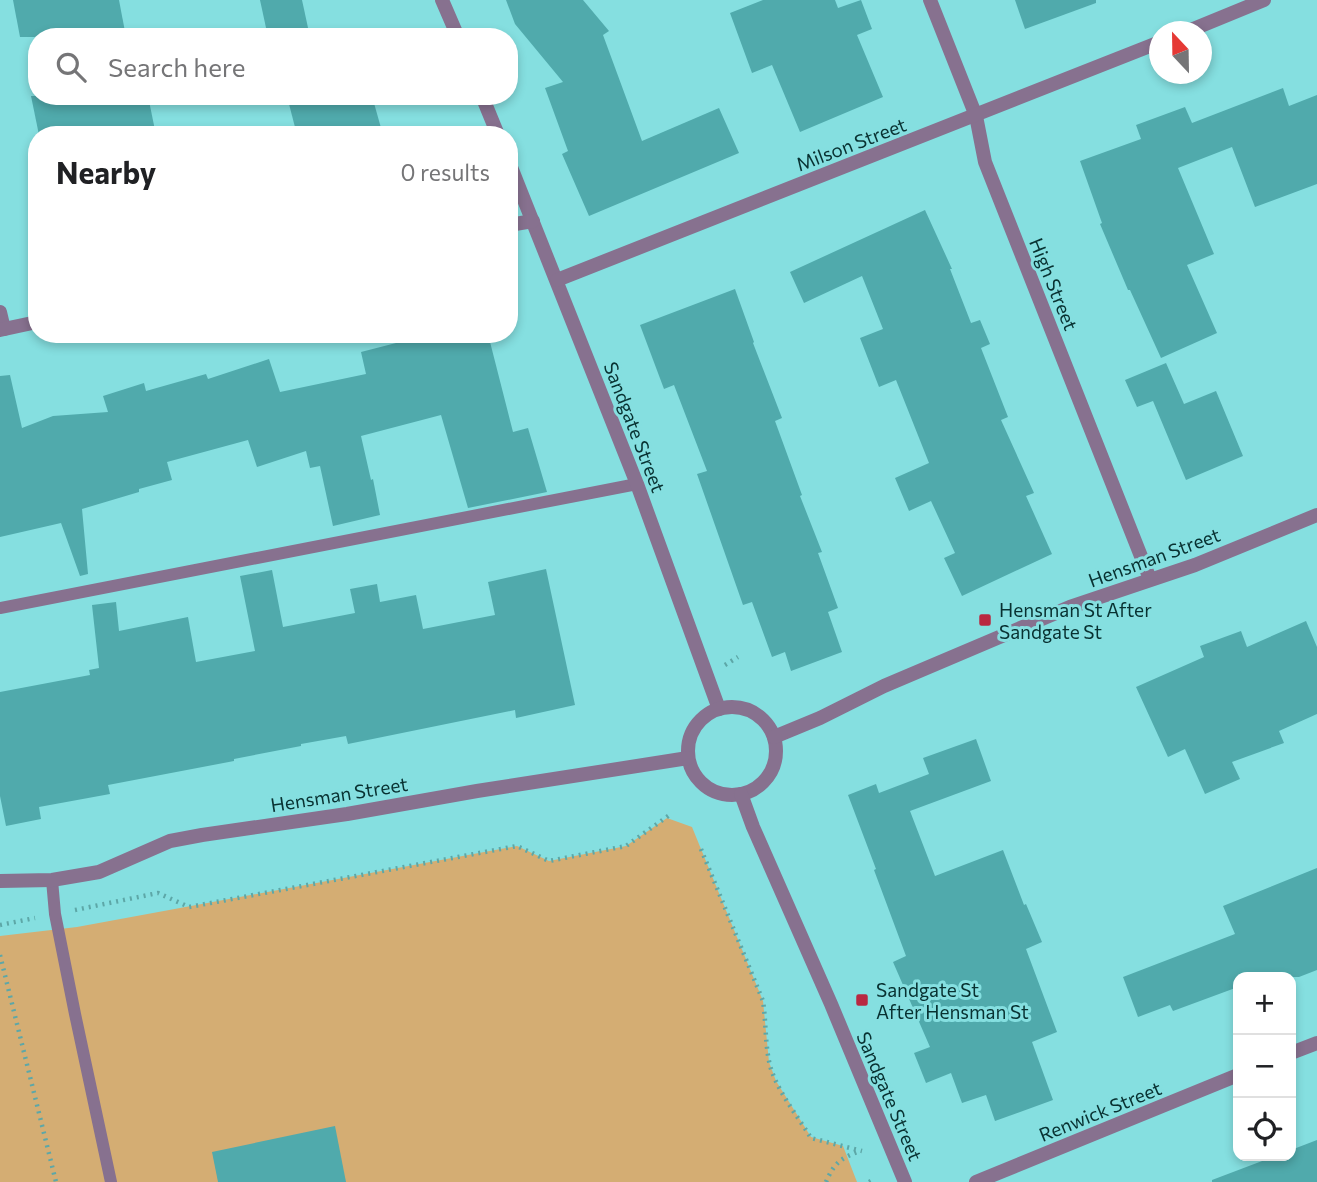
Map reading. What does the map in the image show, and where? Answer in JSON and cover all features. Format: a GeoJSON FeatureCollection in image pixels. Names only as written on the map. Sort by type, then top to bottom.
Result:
{"type":"FeatureCollection","features":[{"type":"Feature","properties":{"kind":"street"},"geometry":{"type":"LineString","coordinates":[[442,0],[453,28]]}},
{"type":"Feature","properties":{"kind":"street","name":"High Street"},"geometry":{"type":"LineString","coordinates":[[930,0],[976,116],[985,162],[1150,579]]}},
{"type":"Feature","properties":{"kind":"street"},"geometry":{"type":"LineString","coordinates":[[1212,21],[1264,0]]}},
{"type":"Feature","properties":{"kind":"street","name":"Milson Street"},"geometry":{"type":"LineString","coordinates":[[557,280],[1149,46]]}},
{"type":"Feature","properties":{"kind":"street"},"geometry":{"type":"LineString","coordinates":[[486,105],[494,126]]}},
{"type":"Feature","properties":{"kind":"street","name":"Sandgate Street"},"geometry":{"type":"LineString","coordinates":[[518,184],[637,484],[719,709]]}},
{"type":"Feature","properties":{"kind":"street"},"geometry":{"type":"LineString","coordinates":[[518,224],[533,221]]}},
{"type":"Feature","properties":{"kind":"street"},"geometry":{"type":"LineString","coordinates":[[0,312],[2,329],[28,324]]}},
{"type":"Feature","properties":{"kind":"street","name":"Hensman Street"},"geometry":{"type":"LineString","coordinates":[[774,737],[820,718],[884,686],[1070,607],[1195,565],[1317,515]]}},
{"type":"Feature","properties":{"kind":"street"},"geometry":{"type":"LineString","coordinates":[[732,706],[758,715],[768,724],[774,737],[774,766],[766,779],[755,789],[741,794],[713,791],[701,783],[688,758],[691,733],[707,714],[719,709],[732,706]]}},
{"type":"Feature","properties":{"kind":"street","name":"Hensman Street"},"geometry":{"type":"LineString","coordinates":[[0,881],[52,880],[99,872],[170,841],[202,835],[688,758]]}},
{"type":"Feature","properties":{"kind":"street","name":"Sandgate Street"},"geometry":{"type":"LineString","coordinates":[[741,794],[905,1182]]}},
{"type":"Feature","properties":{"kind":"street"},"geometry":{"type":"LineString","coordinates":[[1296,1051],[1317,1043]]}},
{"type":"Feature","properties":{"kind":"street","name":"Renwick Street"},"geometry":{"type":"LineString","coordinates":[[976,1182],[1233,1077]]}},
{"type":"Feature","properties":{"kind":"lane"},"geometry":{"type":"LineString","coordinates":[[0,608],[637,484]]}},
{"type":"Feature","properties":{"kind":"lane"},"geometry":{"type":"LineString","coordinates":[[52,880],[55,914],[111,1182]]}},
{"type":"Feature","properties":{"kind":"path"},"geometry":{"type":"LineString","coordinates":[[726,665],[738,657]]}},
{"type":"Feature","properties":{"kind":"path"},"geometry":{"type":"LineString","coordinates":[[0,925],[158,893],[189,906],[517,846],[549,861],[626,846],[671,814]]}},
{"type":"Feature","properties":{"kind":"path"},"geometry":{"type":"LineString","coordinates":[[701,849],[763,1001],[769,1062],[776,1081],[811,1138],[862,1151],[845,1157],[832,1168],[826,1182]]}},
{"type":"Feature","properties":{"kind":"path"},"geometry":{"type":"LineString","coordinates":[[0,955],[56,1182]]}},
{"type":"Feature","properties":{"kind":"shaded area"},"geometry":{"type":"Polygon","coordinates":[[[667,818],[692,827],[763,1001],[769,1062],[776,1081],[811,1137],[843,1146],[857,1182],[0,1182],[0,936],[77,927],[517,846],[549,861],[626,846],[667,818]]]}},
{"type":"Feature","properties":{"kind":"building"},"geometry":{"type":"Polygon","coordinates":[[[13,0],[119,0],[124,28],[28,28],[28,37],[20,37],[13,0]]]}},
{"type":"Feature","properties":{"kind":"building"},"geometry":{"type":"Polygon","coordinates":[[[260,0],[302,0],[308,28],[266,28],[260,0]]]}},
{"type":"Feature","properties":{"kind":"building"},"geometry":{"type":"Polygon","coordinates":[[[506,0],[583,0],[609,31],[603,35],[642,141],[719,108],[739,153],[589,216],[562,154],[568,151],[545,88],[563,82],[515,24],[506,0]]]}},
{"type":"Feature","properties":{"kind":"building"},"geometry":{"type":"Polygon","coordinates":[[[763,0],[835,0],[838,8],[861,0],[872,29],[857,35],[883,97],[800,132],[772,65],[752,73],[730,13],[763,0]]]}},
{"type":"Feature","properties":{"kind":"building"},"geometry":{"type":"Polygon","coordinates":[[[1015,0],[1096,0],[1096,3],[1025,29],[1015,0]]]}},
{"type":"Feature","properties":{"kind":"building"},"geometry":{"type":"Polygon","coordinates":[[[1283,88],[1289,106],[1317,95],[1317,184],[1255,207],[1232,147],[1178,168],[1214,254],[1187,265],[1217,333],[1161,358],[1100,224],[1102,223],[1080,161],[1141,139],[1136,125],[1185,107],[1192,123],[1283,88]]]}},
{"type":"Feature","properties":{"kind":"building"},"geometry":{"type":"Polygon","coordinates":[[[33,105],[150,105],[154,126],[37,126],[33,105]]]}},
{"type":"Feature","properties":{"kind":"building"},"geometry":{"type":"Polygon","coordinates":[[[289,105],[375,105],[380,126],[295,126],[289,105]]]}},
{"type":"Feature","properties":{"kind":"building"},"geometry":{"type":"Polygon","coordinates":[[[925,210],[952,269],[971,323],[980,320],[990,344],[981,348],[1008,417],[1001,420],[1034,493],[1026,496],[1052,554],[962,596],[944,558],[955,553],[931,501],[909,511],[895,478],[929,463],[896,380],[879,387],[860,338],[883,329],[862,276],[804,303],[790,272],[925,210]]]}},
{"type":"Feature","properties":{"kind":"building"},"geometry":{"type":"Polygon","coordinates":[[[735,289],[782,418],[775,421],[822,552],[818,553],[838,608],[828,612],[842,652],[791,671],[785,652],[772,657],[752,602],[743,605],[697,474],[707,471],[674,385],[664,389],[640,325],[735,289]]]}},
{"type":"Feature","properties":{"kind":"building"},"geometry":{"type":"Polygon","coordinates":[[[396,343],[490,343],[513,432],[528,428],[547,492],[468,508],[441,415],[361,436],[380,515],[333,526],[320,466],[310,468],[306,451],[257,467],[248,440],[167,462],[172,480],[82,509],[88,574],[80,576],[61,523],[0,537],[0,376],[10,375],[22,428],[53,416],[108,412],[103,396],[144,383],[146,391],[206,374],[208,379],[269,359],[280,392],[366,374],[361,352],[396,343]]]}},
{"type":"Feature","properties":{"kind":"building"},"geometry":{"type":"Polygon","coordinates":[[[1166,363],[1184,404],[1216,391],[1243,456],[1186,480],[1153,401],[1137,407],[1125,380],[1166,363]]]}},
{"type":"Feature","properties":{"kind":"building"},"geometry":{"type":"Polygon","coordinates":[[[546,569],[575,705],[516,718],[515,710],[348,744],[346,736],[108,785],[110,794],[39,807],[41,819],[6,826],[0,796],[0,692],[90,675],[89,670],[99,668],[92,605],[116,602],[119,631],[188,617],[196,662],[255,651],[240,576],[272,570],[283,627],[355,613],[350,589],[377,584],[380,602],[416,595],[423,629],[495,615],[488,582],[546,569]]]}},
{"type":"Feature","properties":{"kind":"building"},"geometry":{"type":"Polygon","coordinates":[[[1306,621],[1317,647],[1317,714],[1279,731],[1284,743],[1232,762],[1240,779],[1205,794],[1185,749],[1168,757],[1136,687],[1204,657],[1200,646],[1241,631],[1247,647],[1306,621]]]}},
{"type":"Feature","properties":{"kind":"building"},"geometry":{"type":"Polygon","coordinates":[[[976,739],[991,781],[910,811],[935,876],[1003,850],[1024,905],[1026,904],[1042,942],[1026,949],[1057,1032],[1032,1042],[1053,1100],[995,1121],[986,1095],[962,1103],[951,1073],[926,1083],[914,1053],[930,1047],[893,962],[906,956],[848,795],[876,784],[879,793],[929,774],[923,758],[976,739]]]}},
{"type":"Feature","properties":{"kind":"building"},"geometry":{"type":"Polygon","coordinates":[[[1317,868],[1317,970],[1299,977],[1296,977],[1296,972],[1233,972],[1233,989],[1173,1011],[1170,1005],[1138,1017],[1123,977],[1235,934],[1223,906],[1317,868]]]}},
{"type":"Feature","properties":{"kind":"building"},"geometry":{"type":"Polygon","coordinates":[[[335,1126],[346,1182],[218,1182],[212,1152],[335,1126]]]}},
{"type":"Feature","properties":{"kind":"building"},"geometry":{"type":"Polygon","coordinates":[[[1317,1140],[1317,1182],[1212,1182],[1262,1161],[1296,1161],[1296,1148],[1317,1140]]]}},
{"type":"Feature","properties":{"kind":"place","name":"Hensman St After Sandgate St"},"geometry":{"type":"Point","coordinates":[985,620]}},
{"type":"Feature","properties":{"kind":"place","name":"Sandgate St After Hensman St"},"geometry":{"type":"Point","coordinates":[862,1000]}}]}
